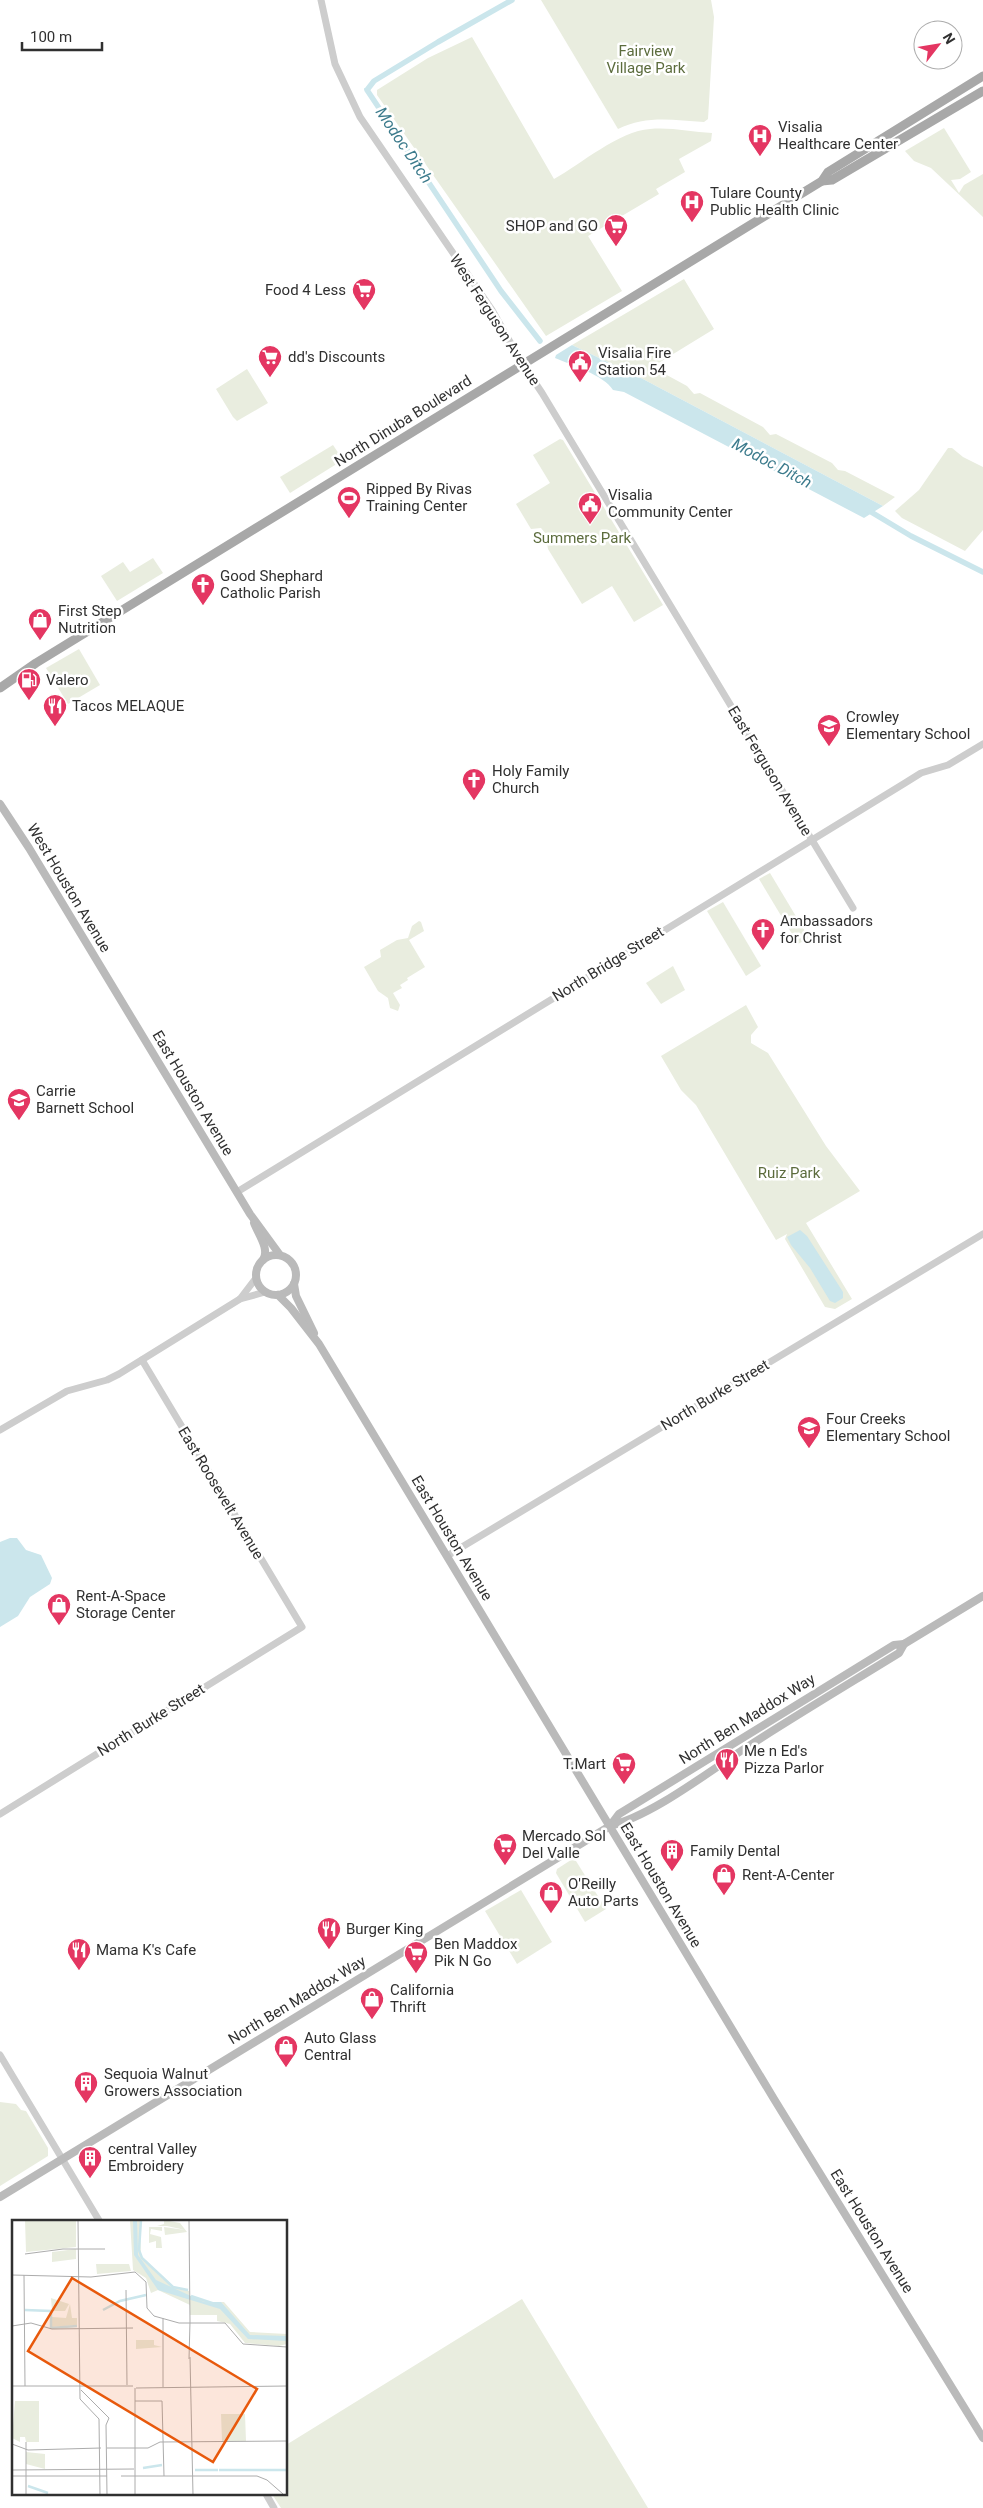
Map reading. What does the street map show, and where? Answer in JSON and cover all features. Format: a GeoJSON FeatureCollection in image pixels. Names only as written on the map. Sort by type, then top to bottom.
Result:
{"type":"FeatureCollection","features":[{"type":"Feature","properties":{"kind":"main road","name":"North Dinuba Boulevard"},"geometry":{"type":"LineString","coordinates":[[0,688],[43,658],[822,181],[828,172],[983,76]]}},
{"type":"Feature","properties":{"kind":"main road","name":"North Dinuba Boulevard"},"geometry":{"type":"LineString","coordinates":[[822,181],[832,180],[983,91]]}},
{"type":"Feature","properties":{"kind":"main road","name":"West Houston Avenue"},"geometry":{"type":"LineString","coordinates":[[0,804],[11,818],[112,987]]}},
{"type":"Feature","properties":{"kind":"main road","name":"East Houston Avenue"},"geometry":{"type":"LineString","coordinates":[[112,987],[250,1214],[280,1255]]}},
{"type":"Feature","properties":{"kind":"main road","name":"East Houston Avenue"},"geometry":{"type":"LineString","coordinates":[[250,1214],[265,1250],[266,1255],[263,1260]]}},
{"type":"Feature","properties":{"kind":"main road"},"geometry":{"type":"LineString","coordinates":[[274,1255],[280,1255],[292,1262],[295,1268],[294,1283],[288,1291],[278,1295],[265,1292],[256,1278],[258,1266],[263,1260],[274,1255]]}},
{"type":"Feature","properties":{"kind":"main road","name":"East Houston Avenue"},"geometry":{"type":"LineString","coordinates":[[294,1283],[296,1296],[318,1344]]}},
{"type":"Feature","properties":{"kind":"main road","name":"East Houston Avenue"},"geometry":{"type":"LineString","coordinates":[[278,1295],[291,1308],[318,1344],[983,2438]]}},
{"type":"Feature","properties":{"kind":"main road","name":"North Ben Maddox Way"},"geometry":{"type":"LineString","coordinates":[[610,1826],[620,1813],[894,1645],[904,1644],[983,1596]]}},
{"type":"Feature","properties":{"kind":"main road","name":"North Ben Maddox Way"},"geometry":{"type":"LineString","coordinates":[[0,2198],[610,1826],[625,1822],[673,1795],[783,1723],[899,1653],[904,1644]]}},
{"type":"Feature","properties":{"kind":"street","name":"West Ferguson Avenue"},"geometry":{"type":"LineString","coordinates":[[322,0],[335,64],[360,117],[492,310],[522,364],[542,393],[687,634]]}},
{"type":"Feature","properties":{"kind":"street","name":"East Ferguson Avenue"},"geometry":{"type":"LineString","coordinates":[[687,634],[853,908]]}},
{"type":"Feature","properties":{"kind":"street","name":"North Bridge Street"},"geometry":{"type":"LineString","coordinates":[[237,1192],[921,773],[948,765],[983,744]]}},
{"type":"Feature","properties":{"kind":"street","name":"North Burke Street"},"geometry":{"type":"LineString","coordinates":[[447,1556],[983,1234]]}},
{"type":"Feature","properties":{"kind":"street"},"geometry":{"type":"LineString","coordinates":[[240,1299],[256,1278]]}},
{"type":"Feature","properties":{"kind":"street"},"geometry":{"type":"LineString","coordinates":[[0,1430],[61,1394],[107,1380],[240,1299],[265,1292]]}},
{"type":"Feature","properties":{"kind":"street","name":"East Roosevelt Avenue"},"geometry":{"type":"LineString","coordinates":[[142,1360],[302,1627]]}},
{"type":"Feature","properties":{"kind":"street","name":"North Burke Street"},"geometry":{"type":"LineString","coordinates":[[0,1814],[302,1627]]}},
{"type":"Feature","properties":{"kind":"street"},"geometry":{"type":"LineString","coordinates":[[0,2055],[99,2220]]}},
{"type":"Feature","properties":{"kind":"street"},"geometry":{"type":"LineString","coordinates":[[267,2496],[274,2508]]}},
{"type":"Feature","properties":{"kind":"green space","name":"Fairview Village Park"},"geometry":{"type":"Polygon","coordinates":[[[541,0],[711,0],[714,17],[708,119],[704,122],[649,120],[618,129],[541,0]]]}},
{"type":"Feature","properties":{"kind":"green space"},"geometry":{"type":"Polygon","coordinates":[[[472,37],[554,179],[600,149],[638,131],[665,129],[712,133],[711,141],[679,159],[685,172],[656,189],[659,194],[588,236],[622,291],[546,336],[377,95],[377,90],[428,58],[472,37]]]}},
{"type":"Feature","properties":{"kind":"green space"},"geometry":{"type":"Polygon","coordinates":[[[944,128],[971,172],[960,179],[951,180],[959,193],[964,185],[983,174],[983,217],[931,168],[914,161],[905,151],[944,128]]]}},
{"type":"Feature","properties":{"kind":"green space"},"geometry":{"type":"Polygon","coordinates":[[[684,279],[714,329],[652,367],[687,386],[694,394],[700,393],[763,427],[770,435],[776,434],[832,463],[838,470],[845,471],[895,497],[883,506],[641,378],[572,345],[684,279]]]}},
{"type":"Feature","properties":{"kind":"green space"},"geometry":{"type":"Polygon","coordinates":[[[247,369],[268,403],[237,421],[216,389],[247,369]]]}},
{"type":"Feature","properties":{"kind":"green space","name":"Summers Park"},"geometry":{"type":"Polygon","coordinates":[[[560,439],[563,440],[663,605],[634,622],[612,586],[582,604],[548,549],[545,533],[541,528],[531,529],[516,504],[550,483],[533,455],[560,439]]]}},
{"type":"Feature","properties":{"kind":"green space"},"geometry":{"type":"Polygon","coordinates":[[[333,445],[343,460],[290,493],[280,477],[333,445]]]}},
{"type":"Feature","properties":{"kind":"green space"},"geometry":{"type":"Polygon","coordinates":[[[948,448],[952,448],[963,457],[983,467],[983,530],[965,551],[902,518],[895,511],[919,490],[948,448]]]}},
{"type":"Feature","properties":{"kind":"green space"},"geometry":{"type":"Polygon","coordinates":[[[153,558],[163,573],[117,601],[101,576],[123,562],[130,572],[153,558]]]}},
{"type":"Feature","properties":{"kind":"green space"},"geometry":{"type":"Polygon","coordinates":[[[79,649],[100,685],[68,704],[46,668],[79,649]]]}},
{"type":"Feature","properties":{"kind":"green space"},"geometry":{"type":"Polygon","coordinates":[[[770,873],[809,938],[798,944],[759,879],[770,873]]]}},
{"type":"Feature","properties":{"kind":"green space"},"geometry":{"type":"Polygon","coordinates":[[[723,902],[761,966],[746,976],[707,911],[723,902]]]}},
{"type":"Feature","properties":{"kind":"green space"},"geometry":{"type":"Polygon","coordinates":[[[419,921],[424,931],[409,940],[425,967],[407,978],[408,980],[400,985],[402,988],[393,993],[400,1005],[398,1011],[390,1008],[388,998],[378,991],[364,967],[381,957],[380,950],[397,940],[408,938],[412,926],[419,921]]]}},
{"type":"Feature","properties":{"kind":"green space"},"geometry":{"type":"Polygon","coordinates":[[[673,966],[685,990],[661,1004],[646,983],[673,966]]]}},
{"type":"Feature","properties":{"kind":"green space","name":"Ruiz Park"},"geometry":{"type":"Polygon","coordinates":[[[746,1005],[758,1027],[751,1035],[751,1043],[768,1053],[826,1146],[860,1191],[806,1223],[852,1299],[835,1309],[825,1307],[785,1239],[787,1234],[776,1240],[696,1105],[681,1090],[661,1056],[746,1005]]]}},
{"type":"Feature","properties":{"kind":"green space"},"geometry":{"type":"Polygon","coordinates":[[[571,1860],[576,1861],[606,1909],[585,1922],[556,1873],[557,1869],[571,1860]]]}},
{"type":"Feature","properties":{"kind":"green space"},"geometry":{"type":"Polygon","coordinates":[[[521,1890],[552,1942],[517,1964],[485,1911],[521,1890]]]}},
{"type":"Feature","properties":{"kind":"green space"},"geometry":{"type":"Polygon","coordinates":[[[0,2102],[16,2104],[21,2110],[26,2111],[48,2148],[48,2156],[0,2186],[0,2102]]]}},
{"type":"Feature","properties":{"kind":"green space"},"geometry":{"type":"Polygon","coordinates":[[[522,2299],[648,2508],[281,2508],[273,2496],[288,2496],[288,2444],[522,2299]]]}},
{"type":"Feature","properties":{"kind":"water"},"geometry":{"type":"Polygon","coordinates":[[[572,345],[641,378],[883,506],[864,518],[624,392],[613,390],[595,375],[555,358],[556,355],[572,345]]]}},
{"type":"Feature","properties":{"kind":"water"},"geometry":{"type":"Polygon","coordinates":[[[800,1230],[807,1236],[843,1292],[843,1298],[835,1303],[830,1301],[810,1268],[791,1245],[787,1237],[800,1230]]]}},
{"type":"Feature","properties":{"kind":"water"},"geometry":{"type":"Polygon","coordinates":[[[10,1538],[17,1538],[26,1550],[41,1555],[52,1578],[50,1584],[30,1597],[18,1616],[0,1627],[0,1542],[10,1538]]]}},
{"type":"Feature","properties":{"kind":"waterway","name":"Modoc Ditch"},"geometry":{"type":"LineString","coordinates":[[512,0],[374,81],[367,90],[501,291],[540,341]]}},
{"type":"Feature","properties":{"kind":"waterway","name":"Modoc Ditch"},"geometry":{"type":"LineString","coordinates":[[866,509],[911,536],[983,572]]}},
{"type":"Feature","properties":{"kind":"place","name":"Visalia Healthcare Center"},"geometry":{"type":"Point","coordinates":[760,157]}},
{"type":"Feature","properties":{"kind":"place","name":"Tulare County Public Health Clinic"},"geometry":{"type":"Point","coordinates":[692,223]}},
{"type":"Feature","properties":{"kind":"place","name":"SHOP and GO"},"geometry":{"type":"Point","coordinates":[616,247]}},
{"type":"Feature","properties":{"kind":"place","name":"Food 4 Less"},"geometry":{"type":"Point","coordinates":[364,311]}},
{"type":"Feature","properties":{"kind":"place","name":"dd's Discounts"},"geometry":{"type":"Point","coordinates":[270,378]}},
{"type":"Feature","properties":{"kind":"place","name":"Visalia Fire Station 54"},"geometry":{"type":"Point","coordinates":[580,383]}},
{"type":"Feature","properties":{"kind":"place","name":"Ripped By Rivas Training Center"},"geometry":{"type":"Point","coordinates":[349,519]}},
{"type":"Feature","properties":{"kind":"place","name":"Visalia Community Center"},"geometry":{"type":"Point","coordinates":[590,525]}},
{"type":"Feature","properties":{"kind":"place","name":"Good Shephard Catholic Parish"},"geometry":{"type":"Point","coordinates":[203,606]}},
{"type":"Feature","properties":{"kind":"place","name":"First Step Nutrition"},"geometry":{"type":"Point","coordinates":[40,641]}},
{"type":"Feature","properties":{"kind":"place","name":"Valero"},"geometry":{"type":"Point","coordinates":[29,701]}},
{"type":"Feature","properties":{"kind":"place","name":"Tacos MELAQUE"},"geometry":{"type":"Point","coordinates":[55,727]}},
{"type":"Feature","properties":{"kind":"place","name":"Crowley Elementary School"},"geometry":{"type":"Point","coordinates":[829,747]}},
{"type":"Feature","properties":{"kind":"place","name":"Holy Family Church"},"geometry":{"type":"Point","coordinates":[474,801]}},
{"type":"Feature","properties":{"kind":"place","name":"Ambassadors for Christ"},"geometry":{"type":"Point","coordinates":[763,951]}},
{"type":"Feature","properties":{"kind":"place","name":"Carrie Barnett School"},"geometry":{"type":"Point","coordinates":[19,1121]}},
{"type":"Feature","properties":{"kind":"place","name":"Four Creeks Elementary School"},"geometry":{"type":"Point","coordinates":[809,1449]}},
{"type":"Feature","properties":{"kind":"place","name":"Rent-A-Space Storage Center"},"geometry":{"type":"Point","coordinates":[59,1626]}},
{"type":"Feature","properties":{"kind":"place","name":"Me n Ed's Pizza Parlor"},"geometry":{"type":"Point","coordinates":[727,1781]}},
{"type":"Feature","properties":{"kind":"place","name":"T.Mart"},"geometry":{"type":"Point","coordinates":[624,1785]}},
{"type":"Feature","properties":{"kind":"place","name":"Mercado Sol Del Valle"},"geometry":{"type":"Point","coordinates":[505,1866]}},
{"type":"Feature","properties":{"kind":"place","name":"Family Dental"},"geometry":{"type":"Point","coordinates":[672,1872]}},
{"type":"Feature","properties":{"kind":"place","name":"Rent-A-Center"},"geometry":{"type":"Point","coordinates":[724,1896]}},
{"type":"Feature","properties":{"kind":"place","name":"O'Reilly Auto Parts"},"geometry":{"type":"Point","coordinates":[551,1914]}},
{"type":"Feature","properties":{"kind":"place","name":"Burger King"},"geometry":{"type":"Point","coordinates":[329,1950]}},
{"type":"Feature","properties":{"kind":"place","name":"Mama K's Cafe"},"geometry":{"type":"Point","coordinates":[79,1971]}},
{"type":"Feature","properties":{"kind":"place","name":"Ben Maddox Pik N Go"},"geometry":{"type":"Point","coordinates":[416,1974]}},
{"type":"Feature","properties":{"kind":"place","name":"California Thrift"},"geometry":{"type":"Point","coordinates":[372,2020]}},
{"type":"Feature","properties":{"kind":"place","name":"Auto Glass Central"},"geometry":{"type":"Point","coordinates":[286,2068]}},
{"type":"Feature","properties":{"kind":"place","name":"Sequoia Walnut Growers Association"},"geometry":{"type":"Point","coordinates":[86,2104]}},
{"type":"Feature","properties":{"kind":"place","name":"central Valley Embroidery"},"geometry":{"type":"Point","coordinates":[90,2179]}}]}
